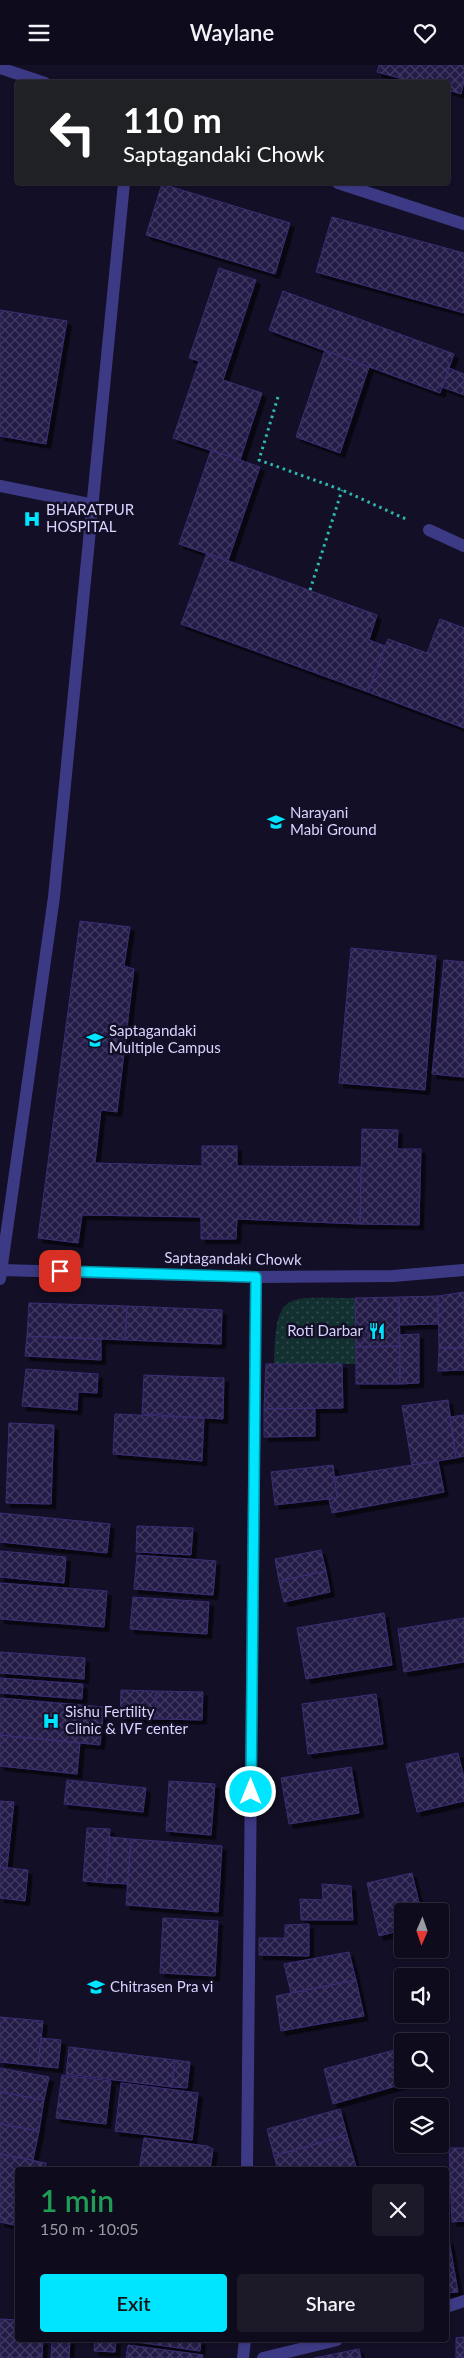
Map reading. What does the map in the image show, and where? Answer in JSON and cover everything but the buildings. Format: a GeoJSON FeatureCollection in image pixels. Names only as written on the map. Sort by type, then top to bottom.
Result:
{"type":"FeatureCollection","features":[{"type":"Feature","properties":{"kind":"street"},"geometry":{"type":"LineString","coordinates":[[0,68],[36,80]]}},
{"type":"Feature","properties":{"kind":"street"},"geometry":{"type":"LineString","coordinates":[[1,1274],[54,897],[94,505],[124,185]]}},
{"type":"Feature","properties":{"kind":"street"},"geometry":{"type":"LineString","coordinates":[[344,185],[464,224]]}},
{"type":"Feature","properties":{"kind":"street"},"geometry":{"type":"LineString","coordinates":[[0,486],[94,505]]}},
{"type":"Feature","properties":{"kind":"street"},"geometry":{"type":"LineString","coordinates":[[429,530],[464,546]]}},
{"type":"Feature","properties":{"kind":"street","name":"Saptagandaki Chowk"},"geometry":{"type":"LineString","coordinates":[[1,1274],[256,1277],[392,1276],[464,1270]]}},
{"type":"Feature","properties":{"kind":"street"},"geometry":{"type":"LineString","coordinates":[[247,2167],[256,1277]]}},
{"type":"Feature","properties":{"kind":"street"},"geometry":{"type":"LineString","coordinates":[[449,2306],[464,2301]]}},
{"type":"Feature","properties":{"kind":"street"},"geometry":{"type":"LineString","coordinates":[[243,2358],[245,2342]]}},
{"type":"Feature","properties":{"kind":"street"},"geometry":{"type":"LineString","coordinates":[[263,2358],[329,2342]]}},
{"type":"Feature","properties":{"kind":"path"},"geometry":{"type":"LineString","coordinates":[[278,397],[259,460],[342,490],[429,530]]}},
{"type":"Feature","properties":{"kind":"path"},"geometry":{"type":"LineString","coordinates":[[310,590],[342,490]]}},
{"type":"Feature","properties":{"kind":"green space"},"geometry":{"type":"Polygon","coordinates":[[[355,1298],[356,1364],[274,1364],[278,1321],[282,1310],[289,1303],[300,1299],[355,1298]]]}},
{"type":"Feature","properties":{"kind":"place","name":"BHARATPUR HOSPITAL"},"geometry":{"type":"Point","coordinates":[32,519]}},
{"type":"Feature","properties":{"kind":"place","name":"Narayani Mabi Ground"},"geometry":{"type":"Point","coordinates":[276,822]}},
{"type":"Feature","properties":{"kind":"place","name":"Saptagandaki Multiple Campus"},"geometry":{"type":"Point","coordinates":[95,1040]}},
{"type":"Feature","properties":{"kind":"place","name":"Roti Darbar"},"geometry":{"type":"Point","coordinates":[377,1331]}},
{"type":"Feature","properties":{"kind":"place","name":"Sishu Fertility Clinic & IVF center"},"geometry":{"type":"Point","coordinates":[51,1721]}},
{"type":"Feature","properties":{"kind":"place","name":"Chitrasen Pra vi"},"geometry":{"type":"Point","coordinates":[96,1987]}},
{"type":"Feature","properties":{"kind":"route"},"geometry":{"type":"LineString","coordinates":[[60,1271],[256,1277],[251,1792]]}}]}
